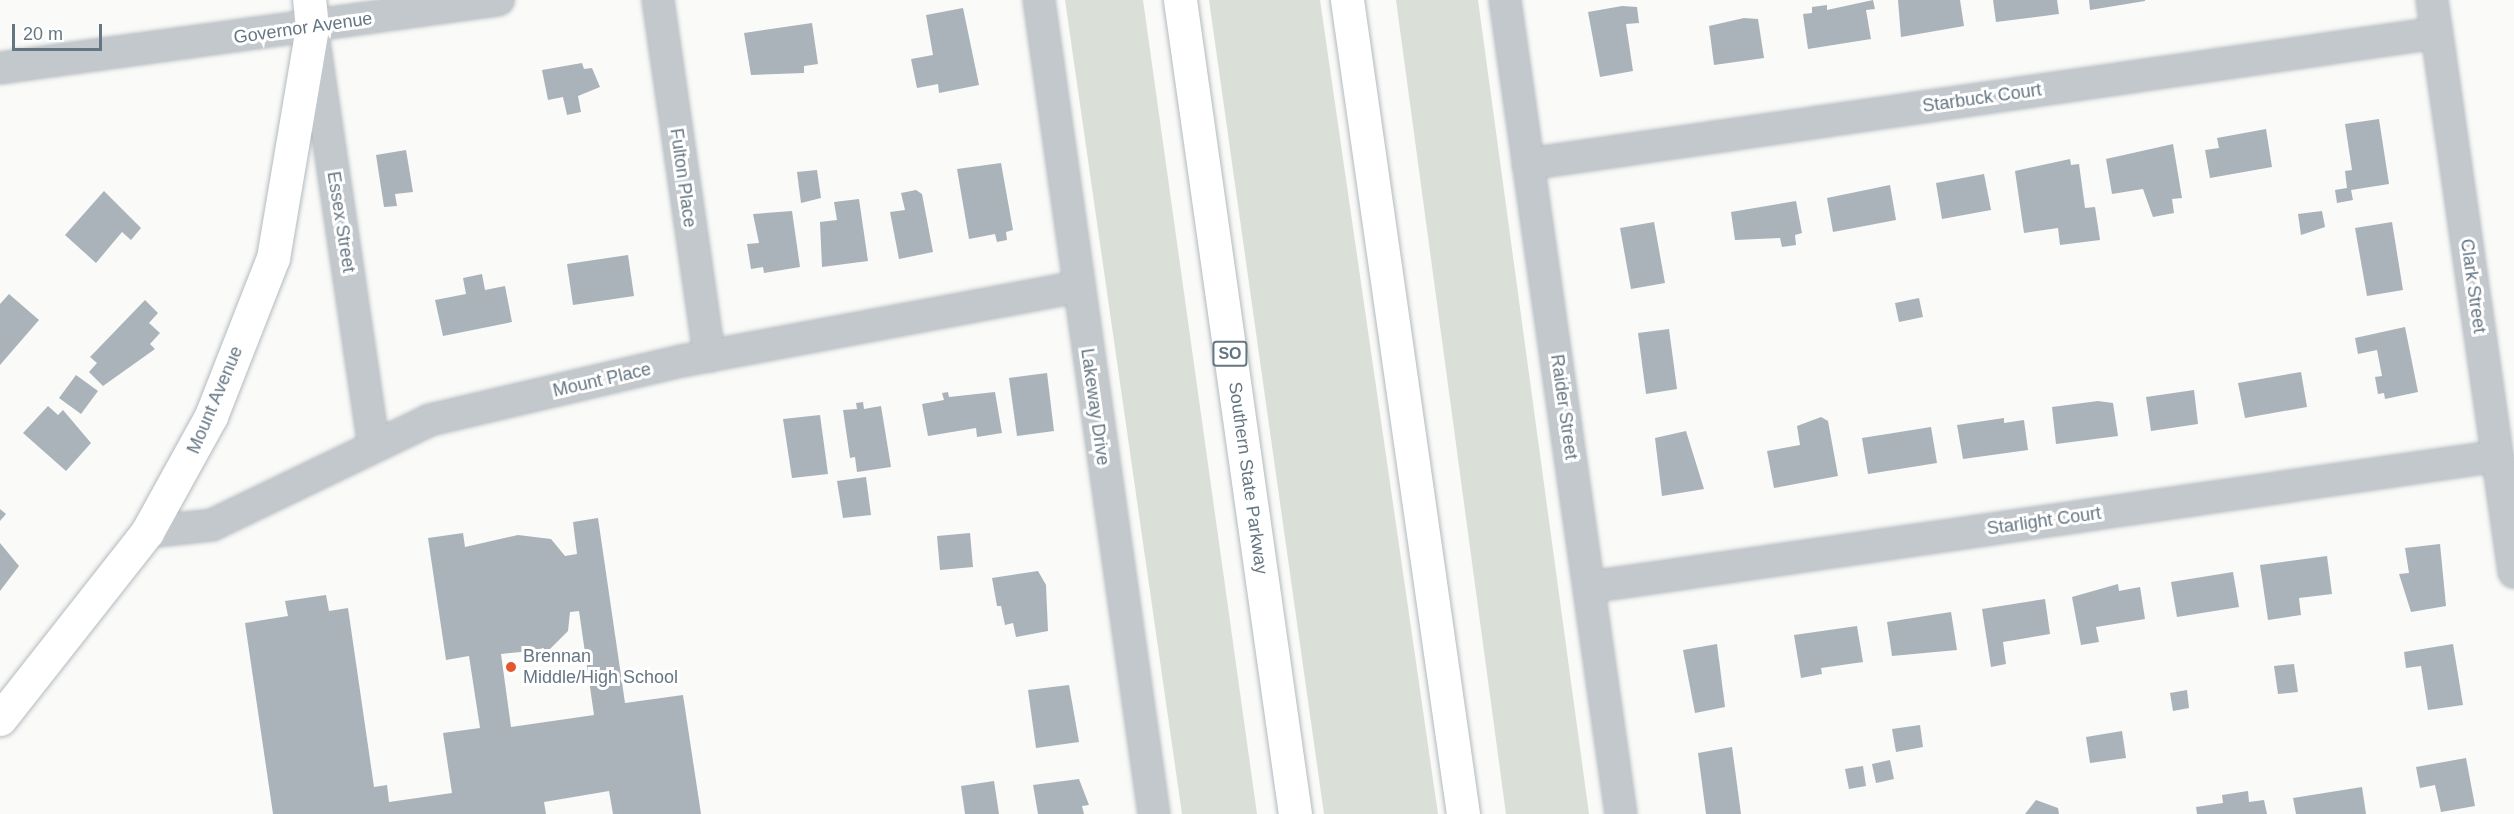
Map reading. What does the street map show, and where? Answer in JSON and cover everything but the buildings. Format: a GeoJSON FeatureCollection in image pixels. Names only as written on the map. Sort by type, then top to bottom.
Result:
{"type":"FeatureCollection","features":[{"type":"Feature","properties":{"kind":"main road","name":"Southern State Parkway"},"geometry":{"type":"LineString","coordinates":[[1180,0],[1295,814]]}},
{"type":"Feature","properties":{"kind":"main road"},"geometry":{"type":"LineString","coordinates":[[1347,0],[1462,814]]}},
{"type":"Feature","properties":{"kind":"main road","name":"Mount Avenue"},"geometry":{"type":"LineString","coordinates":[[0,719],[147,532],[211,416],[273,258],[310,14]]}},
{"type":"Feature","properties":{"kind":"street","name":"Governor Avenue"},"geometry":{"type":"LineString","coordinates":[[0,68],[310,14],[498,0]]}},
{"type":"Feature","properties":{"kind":"street","name":"Fulton Place"},"geometry":{"type":"LineString","coordinates":[[658,0],[709,356]]}},
{"type":"Feature","properties":{"kind":"street","name":"Lakeway Drive"},"geometry":{"type":"LineString","coordinates":[[1039,0],[1154,814]]}},
{"type":"Feature","properties":{"kind":"street","name":"Raider Street"},"geometry":{"type":"LineString","coordinates":[[1505,0],[1621,814]]}},
{"type":"Feature","properties":{"kind":"street","name":"Clark Street"},"geometry":{"type":"LineString","coordinates":[[2432,0],[2514,572]]}},
{"type":"Feature","properties":{"kind":"street","name":"Essex Street"},"geometry":{"type":"LineString","coordinates":[[310,14],[374,445]]}},
{"type":"Feature","properties":{"kind":"street","name":"Starbuck Court"},"geometry":{"type":"LineString","coordinates":[[1528,164],[2436,33]]}},
{"type":"Feature","properties":{"kind":"street","name":"Mount Place"},"geometry":{"type":"LineString","coordinates":[[147,532],[212,525],[430,420],[709,356],[1078,287]]}},
{"type":"Feature","properties":{"kind":"street","name":"Starlight Court"},"geometry":{"type":"LineString","coordinates":[[1590,587],[2498,456]]}},
{"type":"Feature","properties":{"kind":"shaded area"},"geometry":{"type":"Polygon","coordinates":[[[1065,0],[1143,0],[1257,814],[1182,814],[1065,0]]]}},
{"type":"Feature","properties":{"kind":"shaded area"},"geometry":{"type":"Polygon","coordinates":[[[1209,0],[1320,0],[1438,814],[1324,814],[1209,0]]]}},
{"type":"Feature","properties":{"kind":"shaded area"},"geometry":{"type":"Polygon","coordinates":[[[1396,0],[1478,0],[1589,814],[1506,814],[1396,0]]]}},
{"type":"Feature","properties":{"kind":"place","name":"Brennan Middle/High School"},"geometry":{"type":"Point","coordinates":[511,667]}}]}
